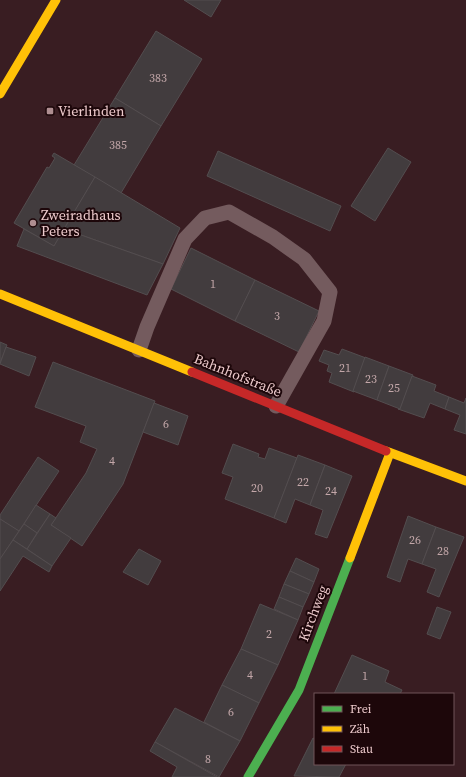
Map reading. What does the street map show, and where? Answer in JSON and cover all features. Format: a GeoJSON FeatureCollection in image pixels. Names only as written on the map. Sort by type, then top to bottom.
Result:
{"type":"FeatureCollection","features":[{"type":"Feature","properties":{"kind":"street"},"geometry":{"type":"LineString","coordinates":[[0,94],[11,78],[56,0]]}},
{"type":"Feature","properties":{"kind":"street","name":"Bahnhofstraße"},"geometry":{"type":"LineString","coordinates":[[0,294],[390,452],[466,481]]}},
{"type":"Feature","properties":{"kind":"street","name":"Kirchweg"},"geometry":{"type":"LineString","coordinates":[[248,777],[299,690],[390,452]]}},
{"type":"Feature","properties":{"kind":"lane"},"geometry":{"type":"LineString","coordinates":[[139,350],[147,327],[185,239],[205,218],[229,212],[273,237],[304,259],[330,292],[324,321],[276,406]]}},
{"type":"Feature","properties":{"kind":"building"},"geometry":{"type":"Polygon","coordinates":[[[184,0],[221,0],[211,17],[184,0]]]}},
{"type":"Feature","properties":{"kind":"building"},"geometry":{"type":"Polygon","coordinates":[[[156,31],[202,59],[161,126],[115,98],[156,31]]]}},
{"type":"Feature","properties":{"kind":"building"},"geometry":{"type":"Polygon","coordinates":[[[115,98],[161,126],[121,193],[74,165],[115,98]]]}},
{"type":"Feature","properties":{"kind":"building"},"geometry":{"type":"Polygon","coordinates":[[[388,148],[411,162],[375,221],[351,206],[388,148]]]}},
{"type":"Feature","properties":{"kind":"building"},"geometry":{"type":"Polygon","coordinates":[[[218,151],[341,206],[330,231],[207,176],[218,151]]]}},
{"type":"Feature","properties":{"kind":"building"},"geometry":{"type":"Polygon","coordinates":[[[54,153],[95,177],[54,246],[14,223],[47,167],[49,168],[55,158],[52,156],[54,153]]]}},
{"type":"Feature","properties":{"kind":"building"},"geometry":{"type":"Polygon","coordinates":[[[95,177],[180,228],[163,264],[64,229],[95,177]]]}},
{"type":"Feature","properties":{"kind":"building"},"geometry":{"type":"Polygon","coordinates":[[[24,229],[54,246],[64,229],[163,264],[147,295],[17,246],[24,229]]]}},
{"type":"Feature","properties":{"kind":"building"},"geometry":{"type":"Polygon","coordinates":[[[191,248],[255,280],[235,321],[171,289],[191,248]]]}},
{"type":"Feature","properties":{"kind":"building"},"geometry":{"type":"Polygon","coordinates":[[[255,280],[319,311],[299,352],[235,321],[255,280]]]}},
{"type":"Feature","properties":{"kind":"building"},"geometry":{"type":"Polygon","coordinates":[[[0,342],[7,345],[0,363],[0,342]]]}},
{"type":"Feature","properties":{"kind":"building"},"geometry":{"type":"Polygon","coordinates":[[[6,347],[36,357],[29,376],[0,364],[6,347]]]}},
{"type":"Feature","properties":{"kind":"building"},"geometry":{"type":"Polygon","coordinates":[[[342,349],[366,358],[354,392],[329,382],[332,373],[327,371],[329,365],[319,361],[324,350],[339,355],[342,349]]]}},
{"type":"Feature","properties":{"kind":"building"},"geometry":{"type":"Polygon","coordinates":[[[365,357],[389,366],[377,400],[353,391],[365,357]]]}},
{"type":"Feature","properties":{"kind":"building"},"geometry":{"type":"Polygon","coordinates":[[[53,362],[155,401],[123,484],[82,546],[51,525],[86,473],[97,449],[80,442],[86,426],[35,407],[53,362]]]}},
{"type":"Feature","properties":{"kind":"building"},"geometry":{"type":"Polygon","coordinates":[[[389,366],[413,375],[400,409],[377,400],[389,366]]]}},
{"type":"Feature","properties":{"kind":"building"},"geometry":{"type":"Polygon","coordinates":[[[412,376],[436,385],[434,391],[449,397],[445,409],[430,403],[424,418],[398,409],[400,409],[412,376]]]}},
{"type":"Feature","properties":{"kind":"building"},"geometry":{"type":"Polygon","coordinates":[[[449,397],[464,403],[466,398],[466,434],[454,430],[460,415],[445,409],[449,397]]]}},
{"type":"Feature","properties":{"kind":"building"},"geometry":{"type":"Polygon","coordinates":[[[154,403],[188,416],[178,445],[143,432],[154,403]]]}},
{"type":"Feature","properties":{"kind":"building"},"geometry":{"type":"Polygon","coordinates":[[[233,444],[259,454],[258,457],[265,459],[269,448],[297,458],[274,518],[225,499],[233,477],[222,473],[233,444]]]}},
{"type":"Feature","properties":{"kind":"building"},"geometry":{"type":"Polygon","coordinates":[[[298,455],[325,465],[310,505],[295,499],[286,523],[274,518],[298,455]]]}},
{"type":"Feature","properties":{"kind":"building"},"geometry":{"type":"Polygon","coordinates":[[[38,457],[59,471],[19,531],[0,519],[0,515],[38,457]]]}},
{"type":"Feature","properties":{"kind":"building"},"geometry":{"type":"Polygon","coordinates":[[[325,465],[352,476],[327,538],[315,534],[323,510],[310,505],[325,465]]]}},
{"type":"Feature","properties":{"kind":"building"},"geometry":{"type":"Polygon","coordinates":[[[36,505],[50,514],[37,533],[24,524],[36,505]]]}},
{"type":"Feature","properties":{"kind":"building"},"geometry":{"type":"Polygon","coordinates":[[[50,514],[56,518],[51,525],[71,538],[52,566],[27,549],[50,514]]]}},
{"type":"Feature","properties":{"kind":"building"},"geometry":{"type":"Polygon","coordinates":[[[408,516],[436,527],[422,564],[408,559],[400,582],[387,577],[408,516]]]}},
{"type":"Feature","properties":{"kind":"building"},"geometry":{"type":"Polygon","coordinates":[[[0,519],[19,531],[0,559],[0,519]]]}},
{"type":"Feature","properties":{"kind":"building"},"geometry":{"type":"Polygon","coordinates":[[[24,524],[37,533],[27,549],[13,540],[24,524]]]}},
{"type":"Feature","properties":{"kind":"building"},"geometry":{"type":"Polygon","coordinates":[[[436,527],[464,537],[439,597],[427,592],[436,569],[422,564],[436,527]]]}},
{"type":"Feature","properties":{"kind":"building"},"geometry":{"type":"Polygon","coordinates":[[[13,540],[52,566],[49,572],[23,556],[0,591],[0,559],[13,540]]]}},
{"type":"Feature","properties":{"kind":"building"},"geometry":{"type":"Polygon","coordinates":[[[139,549],[161,561],[148,585],[123,572],[139,549]]]}},
{"type":"Feature","properties":{"kind":"building"},"geometry":{"type":"Polygon","coordinates":[[[296,558],[319,569],[314,582],[290,571],[296,558]]]}},
{"type":"Feature","properties":{"kind":"building"},"geometry":{"type":"Polygon","coordinates":[[[290,571],[314,582],[309,594],[284,584],[290,571]]]}},
{"type":"Feature","properties":{"kind":"building"},"geometry":{"type":"Polygon","coordinates":[[[284,584],[309,594],[303,607],[279,597],[284,584]]]}},
{"type":"Feature","properties":{"kind":"building"},"geometry":{"type":"Polygon","coordinates":[[[279,597],[303,607],[298,620],[274,609],[279,597]]]}},
{"type":"Feature","properties":{"kind":"building"},"geometry":{"type":"Polygon","coordinates":[[[260,604],[298,620],[278,665],[241,649],[260,604]]]}},
{"type":"Feature","properties":{"kind":"building"},"geometry":{"type":"Polygon","coordinates":[[[437,607],[451,612],[440,639],[427,634],[437,607]]]}},
{"type":"Feature","properties":{"kind":"building"},"geometry":{"type":"Polygon","coordinates":[[[241,649],[278,665],[259,703],[222,685],[241,649]]]}},
{"type":"Feature","properties":{"kind":"building"},"geometry":{"type":"Polygon","coordinates":[[[352,655],[389,671],[385,682],[402,690],[400,693],[334,693],[352,655]]]}},
{"type":"Feature","properties":{"kind":"building"},"geometry":{"type":"Polygon","coordinates":[[[222,685],[259,703],[240,741],[204,722],[222,685]]]}},
{"type":"Feature","properties":{"kind":"building"},"geometry":{"type":"Polygon","coordinates":[[[175,708],[240,741],[219,777],[155,742],[175,708]]]}},
{"type":"Feature","properties":{"kind":"building"},"geometry":{"type":"Polygon","coordinates":[[[313,738],[314,765],[345,765],[339,777],[294,776],[313,738]]]}},
{"type":"Feature","properties":{"kind":"building"},"geometry":{"type":"Polygon","coordinates":[[[155,742],[217,777],[172,777],[177,767],[150,751],[155,742]]]}},
{"type":"Feature","properties":{"kind":"traffic: fast"},"geometry":{"type":"LineString","coordinates":[[248,777],[299,690],[350,558]]}},
{"type":"Feature","properties":{"kind":"traffic: slow"},"geometry":{"type":"LineString","coordinates":[[0,94],[56,0]]}},
{"type":"Feature","properties":{"kind":"traffic: slow"},"geometry":{"type":"LineString","coordinates":[[0,294],[192,372]]}},
{"type":"Feature","properties":{"kind":"traffic: slow"},"geometry":{"type":"LineString","coordinates":[[386,451],[466,481]]}},
{"type":"Feature","properties":{"kind":"traffic: slow"},"geometry":{"type":"LineString","coordinates":[[350,558],[390,453]]}},
{"type":"Feature","properties":{"kind":"traffic: jam"},"geometry":{"type":"LineString","coordinates":[[192,372],[386,451]]}},
{"type":"Feature","properties":{"kind":"place","name":"Vierlinden"},"geometry":{"type":"Point","coordinates":[50,111]}},
{"type":"Feature","properties":{"kind":"place","name":"Zweiradhaus Peters"},"geometry":{"type":"Point","coordinates":[33,223]}}]}
